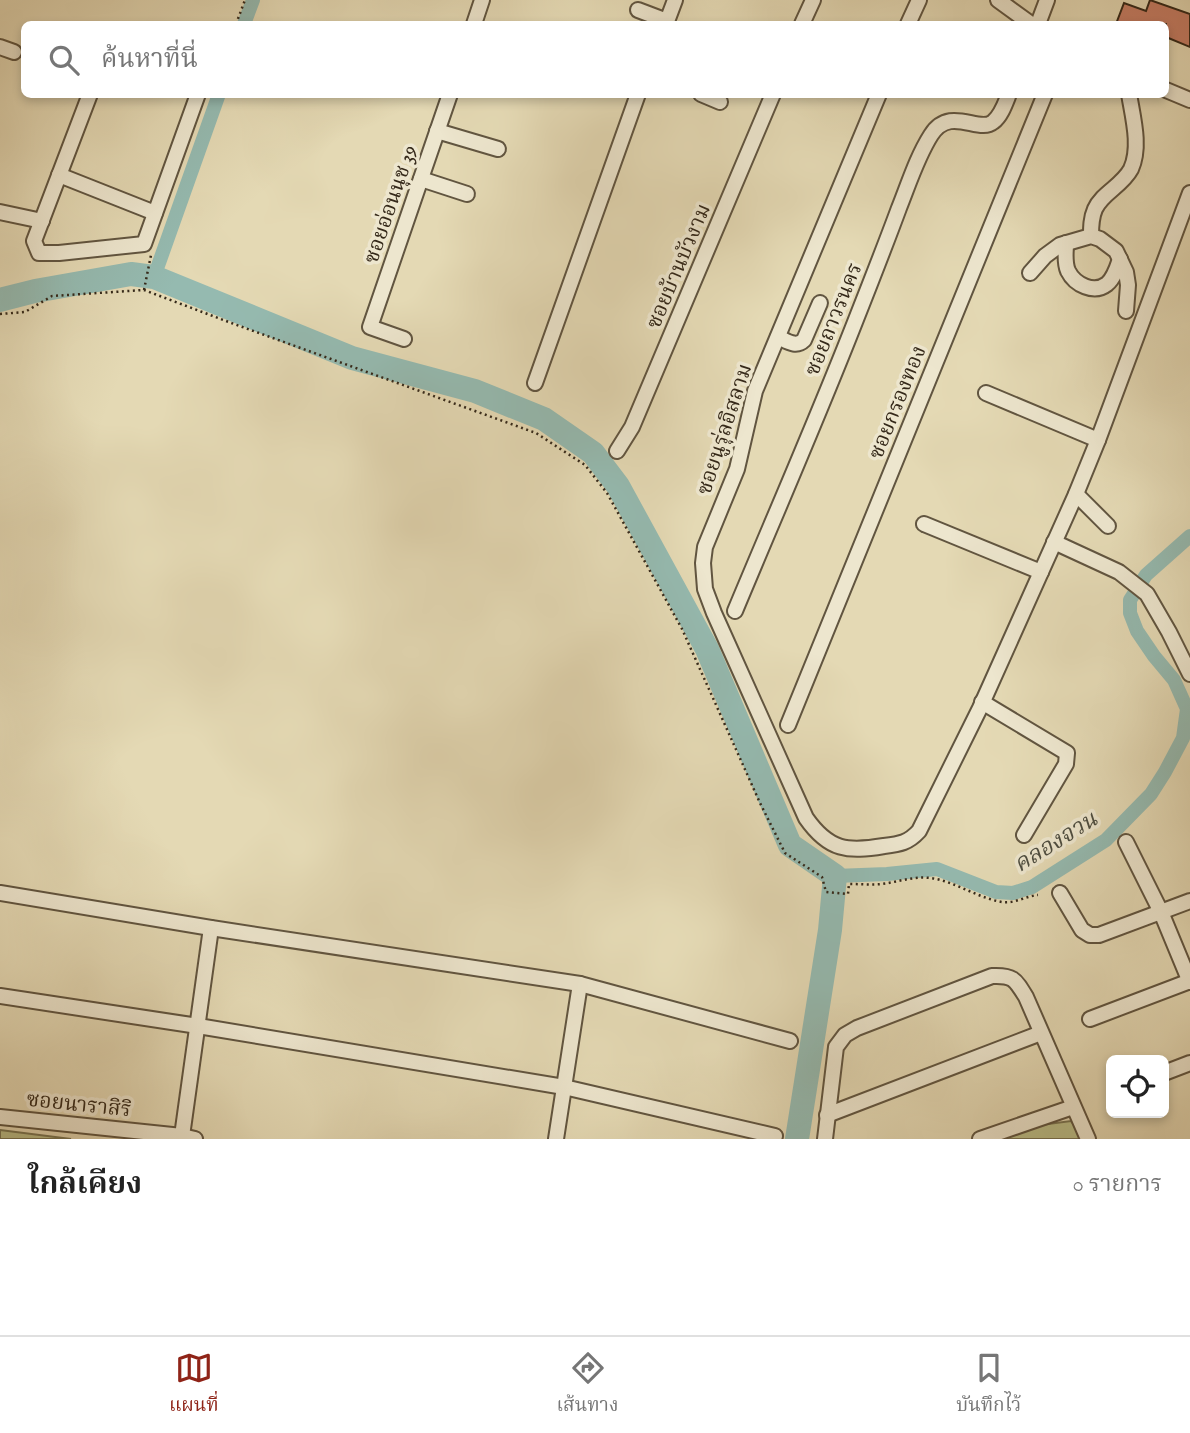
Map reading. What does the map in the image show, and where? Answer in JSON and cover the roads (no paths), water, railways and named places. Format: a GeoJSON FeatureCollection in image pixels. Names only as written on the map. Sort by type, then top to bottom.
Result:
{"type":"FeatureCollection","features":[{"type":"Feature","properties":{"kind":"street"},"geometry":{"type":"LineString","coordinates":[[667,21],[675,0]]}},
{"type":"Feature","properties":{"kind":"street"},"geometry":{"type":"LineString","coordinates":[[803,21],[813,0]]}},
{"type":"Feature","properties":{"kind":"street"},"geometry":{"type":"LineString","coordinates":[[909,21],[919,0]]}},
{"type":"Feature","properties":{"kind":"street"},"geometry":{"type":"LineString","coordinates":[[998,0],[1027,21]]}},
{"type":"Feature","properties":{"kind":"street"},"geometry":{"type":"LineString","coordinates":[[1039,21],[1047,0]]}},
{"type":"Feature","properties":{"kind":"street"},"geometry":{"type":"LineString","coordinates":[[475,21],[480,1]]}},
{"type":"Feature","properties":{"kind":"street"},"geometry":{"type":"LineString","coordinates":[[638,10],[662,21]]}},
{"type":"Feature","properties":{"kind":"street"},"geometry":{"type":"LineString","coordinates":[[1169,91],[1190,100]]}},
{"type":"Feature","properties":{"kind":"street"},"geometry":{"type":"LineString","coordinates":[[88,98],[34,242],[38,253],[144,244],[197,98]]}},
{"type":"Feature","properties":{"kind":"street","name":"ซอยอ่อนนุช 39"},"geometry":{"type":"LineString","coordinates":[[404,339],[370,327],[449,98]]}},
{"type":"Feature","properties":{"kind":"street"},"geometry":{"type":"LineString","coordinates":[[535,383],[637,98]]}},
{"type":"Feature","properties":{"kind":"street"},"geometry":{"type":"LineString","coordinates":[[710,98],[720,102]]}},
{"type":"Feature","properties":{"kind":"street","name":"ซอยบ้านบัวงาม"},"geometry":{"type":"LineString","coordinates":[[617,452],[632,427],[771,98]]}},
{"type":"Feature","properties":{"kind":"street","name":"ซอยนูรุ่ลอิสลาม"},"geometry":{"type":"LineString","coordinates":[[877,98],[755,391],[737,469],[705,547],[705,589],[806,818],[816,832],[834,845],[858,850],[910,840],[919,831],[982,702]]}},
{"type":"Feature","properties":{"kind":"street","name":"ซอยถาวรนคร"},"geometry":{"type":"LineString","coordinates":[[735,611],[855,322],[916,164],[941,123],[950,121],[985,126],[992,124],[1007,98]]}},
{"type":"Feature","properties":{"kind":"street","name":"ซอยกรองทอง"},"geometry":{"type":"LineString","coordinates":[[788,725],[1043,98]]}},
{"type":"Feature","properties":{"kind":"street"},"geometry":{"type":"LineString","coordinates":[[1091,236],[1095,208],[1130,171],[1135,157],[1136,140],[1130,98]]}},
{"type":"Feature","properties":{"kind":"street"},"geometry":{"type":"LineString","coordinates":[[437,131],[498,149]]}},
{"type":"Feature","properties":{"kind":"street"},"geometry":{"type":"LineString","coordinates":[[59,175],[155,214]]}},
{"type":"Feature","properties":{"kind":"street"},"geometry":{"type":"LineString","coordinates":[[421,179],[467,194]]}},
{"type":"Feature","properties":{"kind":"street"},"geometry":{"type":"LineString","coordinates":[[1024,835],[1066,764],[1068,753],[982,702],[1076,494],[1183,231],[1190,193]]}},
{"type":"Feature","properties":{"kind":"street"},"geometry":{"type":"LineString","coordinates":[[0,212],[42,221]]}},
{"type":"Feature","properties":{"kind":"street"},"geometry":{"type":"LineString","coordinates":[[1030,273],[1052,250],[1091,236],[1107,243],[1121,259],[1128,285],[1126,311]]}},
{"type":"Feature","properties":{"kind":"street"},"geometry":{"type":"LineString","coordinates":[[1066,243],[1065,260],[1068,270],[1078,283],[1093,289],[1104,286],[1110,280],[1121,259]]}},
{"type":"Feature","properties":{"kind":"street"},"geometry":{"type":"LineString","coordinates":[[778,337],[796,345],[800,344],[820,303]]}},
{"type":"Feature","properties":{"kind":"street"},"geometry":{"type":"LineString","coordinates":[[986,393],[1098,440]]}},
{"type":"Feature","properties":{"kind":"street"},"geometry":{"type":"LineString","coordinates":[[1076,494],[1108,526]]}},
{"type":"Feature","properties":{"kind":"street"},"geometry":{"type":"LineString","coordinates":[[925,524],[1041,572]]}},
{"type":"Feature","properties":{"kind":"street"},"geometry":{"type":"LineString","coordinates":[[1054,542],[1119,572],[1147,594],[1190,674]]}},
{"type":"Feature","properties":{"kind":"street"},"geometry":{"type":"LineString","coordinates":[[1090,1019],[1190,981],[1161,912],[1126,842]]}},
{"type":"Feature","properties":{"kind":"street"},"geometry":{"type":"LineString","coordinates":[[0,893],[580,984],[790,1041]]}},
{"type":"Feature","properties":{"kind":"street"},"geometry":{"type":"LineString","coordinates":[[1060,893],[1082,930],[1099,935],[1190,901]]}},
{"type":"Feature","properties":{"kind":"street"},"geometry":{"type":"LineString","coordinates":[[189,1138],[198,1026],[211,928]]}},
{"type":"Feature","properties":{"kind":"street"},"geometry":{"type":"LineString","coordinates":[[825,1139],[836,1047],[845,1035],[992,976],[1002,975],[1016,980],[1026,997],[1088,1139]]}},
{"type":"Feature","properties":{"kind":"street"},"geometry":{"type":"LineString","coordinates":[[556,1139],[580,984]]}},
{"type":"Feature","properties":{"kind":"street"},"geometry":{"type":"LineString","coordinates":[[0,996],[564,1087],[775,1136]]}},
{"type":"Feature","properties":{"kind":"street"},"geometry":{"type":"LineString","coordinates":[[827,1115],[1041,1033]]}},
{"type":"Feature","properties":{"kind":"street"},"geometry":{"type":"LineString","coordinates":[[1169,1071],[1190,1063]]}},
{"type":"Feature","properties":{"kind":"street"},"geometry":{"type":"LineString","coordinates":[[980,1139],[1073,1107]]}},
{"type":"Feature","properties":{"kind":"street","name":"ซอยนาราสิริ"},"geometry":{"type":"LineString","coordinates":[[0,1116],[189,1138]]}},
{"type":"Feature","properties":{"kind":"waterway"},"geometry":{"type":"LineString","coordinates":[[245,21],[253,0]]}},
{"type":"Feature","properties":{"kind":"waterway"},"geometry":{"type":"LineString","coordinates":[[154,277],[218,98]]}},
{"type":"Feature","properties":{"kind":"waterway"},"geometry":{"type":"LineString","coordinates":[[0,300],[131,274],[154,277],[352,358],[475,391],[544,419],[593,453],[618,486],[707,649],[790,845],[835,876],[830,930],[797,1139]]}},
{"type":"Feature","properties":{"kind":"waterway","name":"คลองจวน"},"geometry":{"type":"LineString","coordinates":[[835,876],[937,869],[996,892],[1013,893],[1032,887],[1106,840],[1151,794],[1183,738],[1187,709],[1174,680],[1137,631],[1130,613],[1130,600],[1146,575],[1190,536]]}}]}
